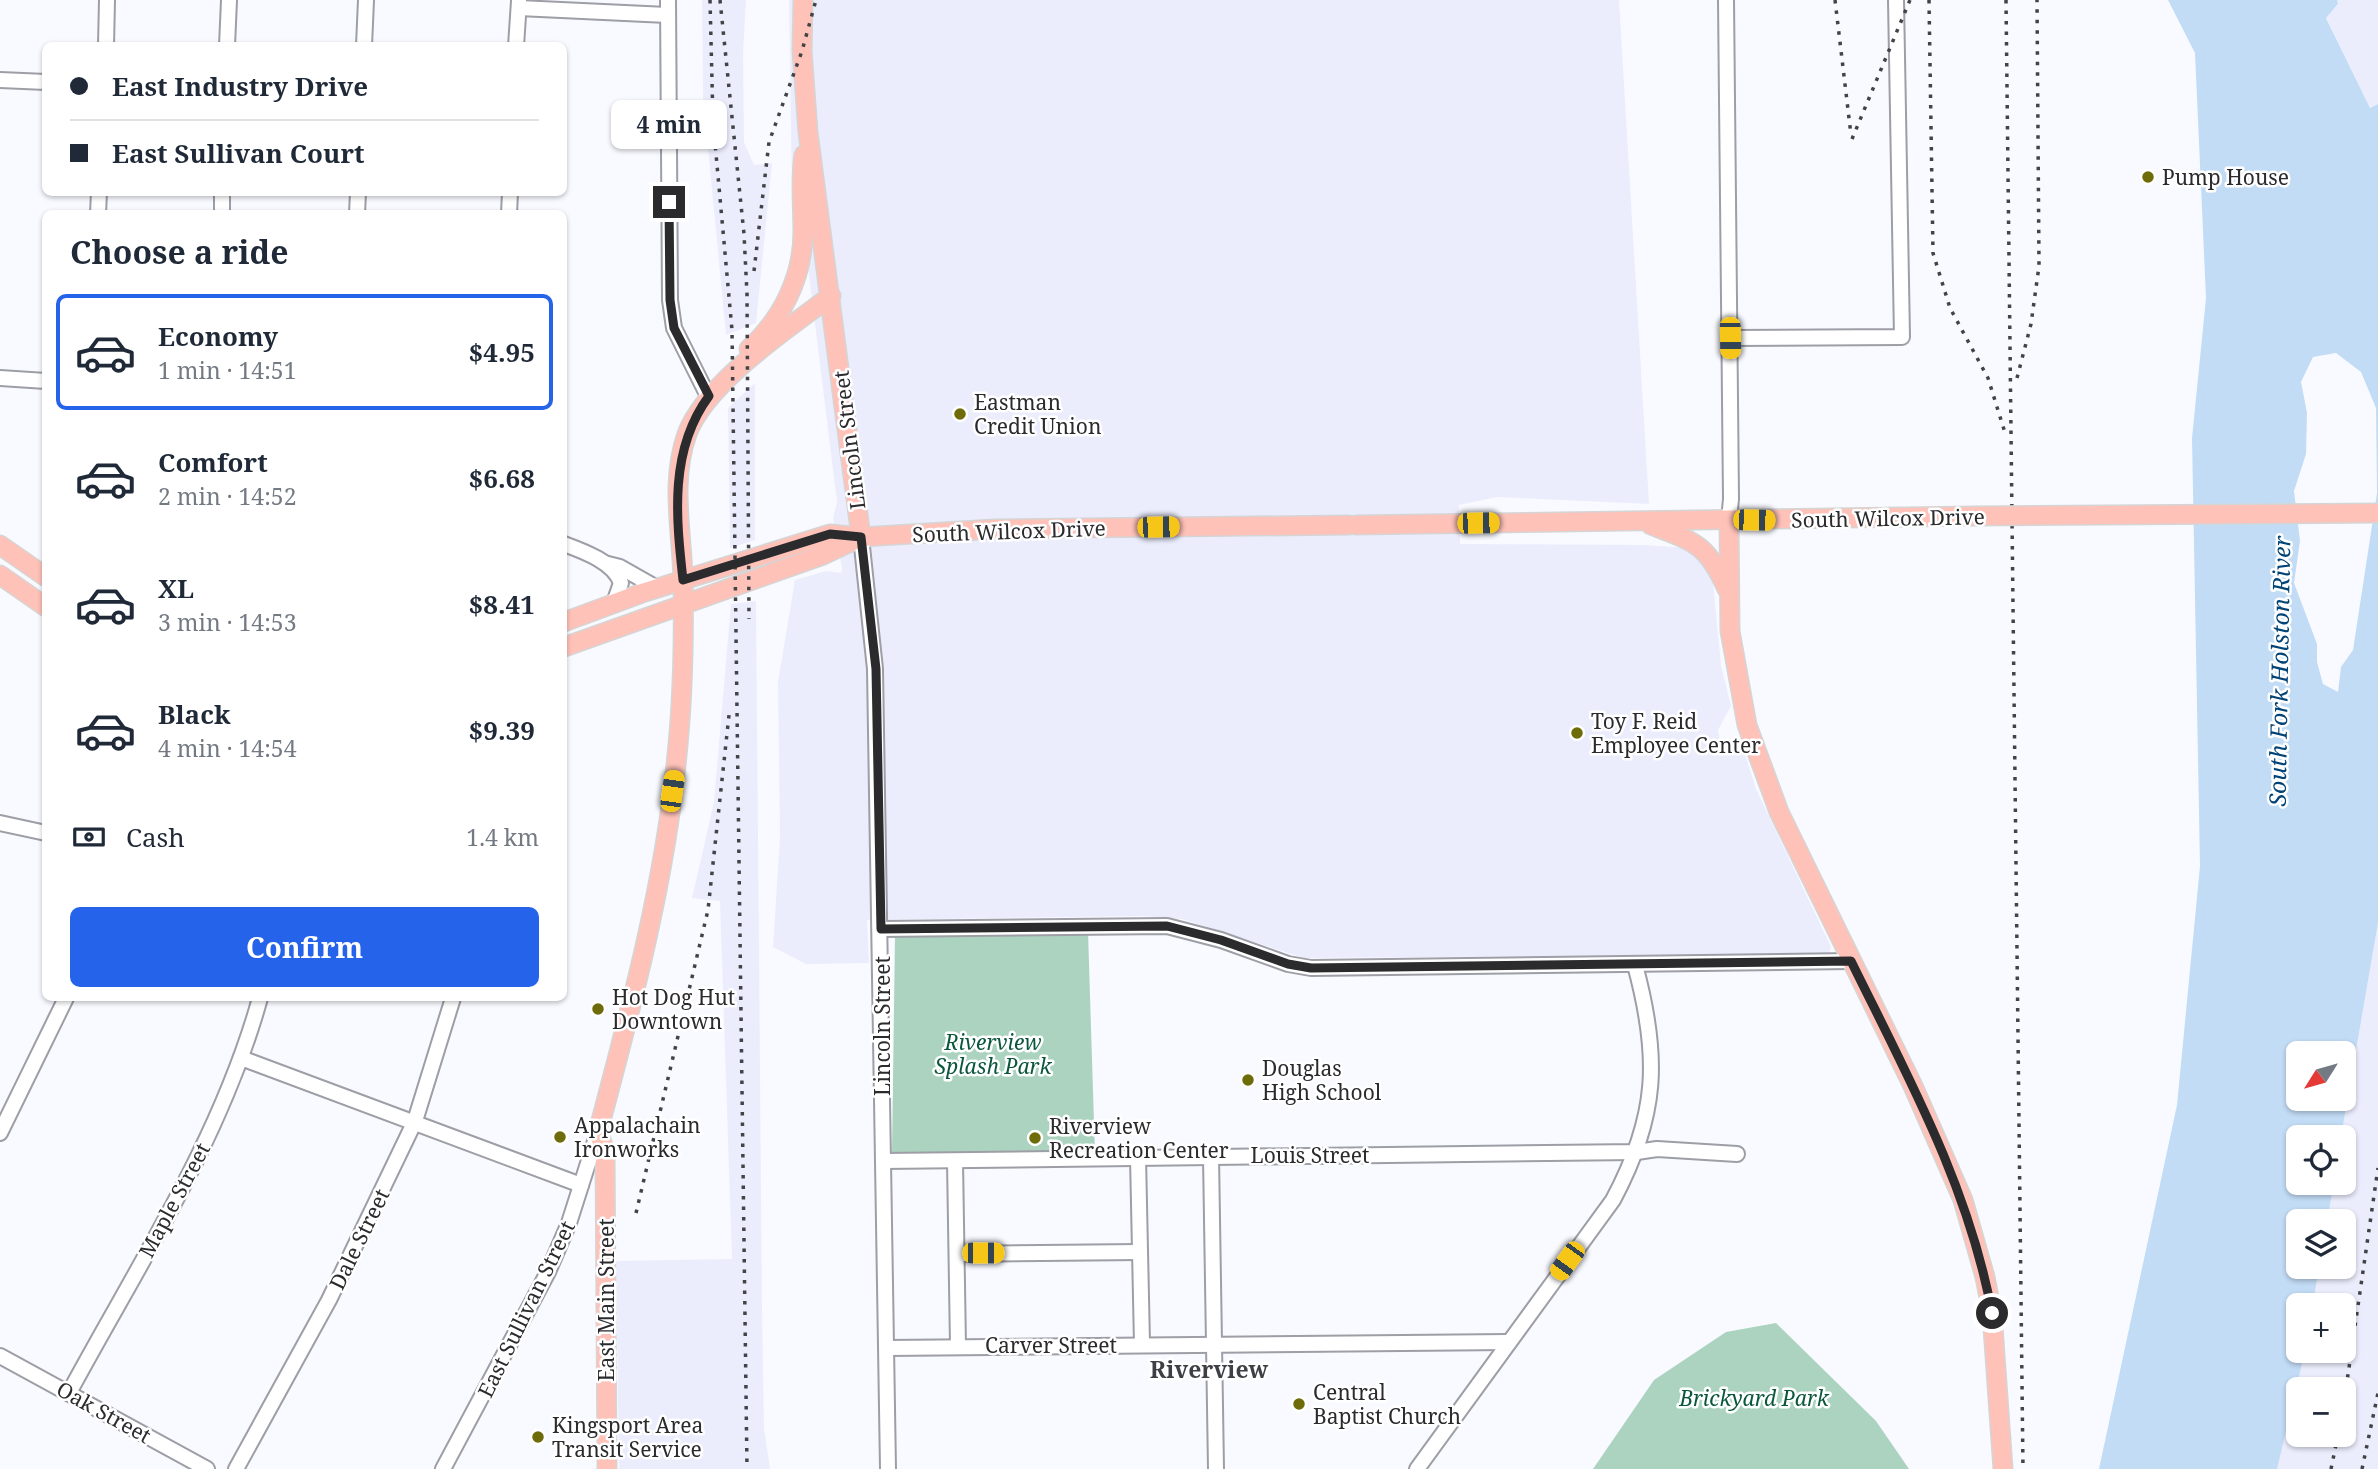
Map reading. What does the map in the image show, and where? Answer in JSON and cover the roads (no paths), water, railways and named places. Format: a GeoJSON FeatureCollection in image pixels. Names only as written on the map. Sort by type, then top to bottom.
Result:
{"type":"FeatureCollection","features":[{"type":"Feature","properties":{"kind":"main road","name":"Lincoln Street"},"geometry":{"type":"LineString","coordinates":[[803,0],[802,51],[808,132],[861,537]]}},
{"type":"Feature","properties":{"kind":"main road","name":"East Sullivan Street"},"geometry":{"type":"LineString","coordinates":[[598,1132],[639,976],[677,755],[683,580],[679,542],[679,469],[687,434],[722,373],[757,342],[788,299],[803,236],[802,168],[808,132]]}},
{"type":"Feature","properties":{"kind":"main road"},"geometry":{"type":"LineString","coordinates":[[709,396],[831,296]]}},
{"type":"Feature","properties":{"kind":"main road","name":"South Wilcox Drive"},"geometry":{"type":"LineString","coordinates":[[567,646],[823,555],[861,537],[995,529],[2378,513]]}},
{"type":"Feature","properties":{"kind":"main road"},"geometry":{"type":"LineString","coordinates":[[1729,520],[1730,597],[1737,679],[1751,738],[1779,812],[1941,1147],[1975,1241],[1992,1313],[2003,1469]]}},
{"type":"Feature","properties":{"kind":"main road"},"geometry":{"type":"LineString","coordinates":[[1642,521],[1692,541],[1707,552],[1730,597]]}},
{"type":"Feature","properties":{"kind":"main road"},"geometry":{"type":"LineString","coordinates":[[567,621],[657,588],[830,534],[861,537]]}},
{"type":"Feature","properties":{"kind":"main road"},"geometry":{"type":"LineString","coordinates":[[0,545],[42,574]]}},
{"type":"Feature","properties":{"kind":"main road"},"geometry":{"type":"LineString","coordinates":[[0,575],[42,603]]}},
{"type":"Feature","properties":{"kind":"main road","name":"East Main Street"},"geometry":{"type":"LineString","coordinates":[[598,1132],[605,1151],[607,1469]]}},
{"type":"Feature","properties":{"kind":"street"},"geometry":{"type":"LineString","coordinates":[[106,42],[107,0]]}},
{"type":"Feature","properties":{"kind":"street"},"geometry":{"type":"LineString","coordinates":[[227,42],[229,0]]}},
{"type":"Feature","properties":{"kind":"street"},"geometry":{"type":"LineString","coordinates":[[364,42],[366,0]]}},
{"type":"Feature","properties":{"kind":"street"},"geometry":{"type":"LineString","coordinates":[[668,0],[670,300],[674,328],[709,396]]}},
{"type":"Feature","properties":{"kind":"street"},"geometry":{"type":"LineString","coordinates":[[1726,0],[1729,520]]}},
{"type":"Feature","properties":{"kind":"street"},"geometry":{"type":"LineString","coordinates":[[1730,338],[1902,337],[1896,0]]}},
{"type":"Feature","properties":{"kind":"street"},"geometry":{"type":"LineString","coordinates":[[516,42],[519,4],[667,15]]}},
{"type":"Feature","properties":{"kind":"street"},"geometry":{"type":"LineString","coordinates":[[0,80],[42,82]]}},
{"type":"Feature","properties":{"kind":"street"},"geometry":{"type":"LineString","coordinates":[[0,379],[42,381]]}},
{"type":"Feature","properties":{"kind":"street","name":"Lincoln Street"},"geometry":{"type":"LineString","coordinates":[[861,537],[876,669],[888,1469]]}},
{"type":"Feature","properties":{"kind":"street"},"geometry":{"type":"LineString","coordinates":[[567,545],[604,563],[620,567],[657,588]]}},
{"type":"Feature","properties":{"kind":"street"},"geometry":{"type":"LineString","coordinates":[[604,563],[616,573],[621,583],[614,603]]}},
{"type":"Feature","properties":{"kind":"street"},"geometry":{"type":"LineString","coordinates":[[0,824],[42,832]]}},
{"type":"Feature","properties":{"kind":"street"},"geometry":{"type":"LineString","coordinates":[[881,929],[1167,926],[1221,940],[1288,964],[1311,968],[1851,961]]}},
{"type":"Feature","properties":{"kind":"street"},"geometry":{"type":"LineString","coordinates":[[1418,1469],[1612,1200],[1637,1152],[1648,1109],[1652,1060],[1647,1008],[1635,965]]}},
{"type":"Feature","properties":{"kind":"street"},"geometry":{"type":"LineString","coordinates":[[0,1133],[65,1001]]}},
{"type":"Feature","properties":{"kind":"street","name":"Maple Street"},"geometry":{"type":"LineString","coordinates":[[69,1393],[216,1122],[241,1058],[259,1001]]}},
{"type":"Feature","properties":{"kind":"street","name":"Dale Street"},"geometry":{"type":"LineString","coordinates":[[236,1469],[330,1300],[415,1121],[452,1001]]}},
{"type":"Feature","properties":{"kind":"street"},"geometry":{"type":"LineString","coordinates":[[241,1058],[581,1185]]}},
{"type":"Feature","properties":{"kind":"street","name":"East Sullivan Street"},"geometry":{"type":"LineString","coordinates":[[443,1469],[543,1283],[569,1223],[598,1132]]}},
{"type":"Feature","properties":{"kind":"street","name":"Louis Street"},"geometry":{"type":"LineString","coordinates":[[883,1161],[1637,1152],[1657,1149],[1737,1154]]}},
{"type":"Feature","properties":{"kind":"street"},"geometry":{"type":"LineString","coordinates":[[1211,1156],[1216,1469]]}},
{"type":"Feature","properties":{"kind":"street"},"geometry":{"type":"LineString","coordinates":[[1138,1157],[1142,1345]]}},
{"type":"Feature","properties":{"kind":"street"},"geometry":{"type":"LineString","coordinates":[[955,1161],[958,1346]]}},
{"type":"Feature","properties":{"kind":"street"},"geometry":{"type":"LineString","coordinates":[[957,1254],[1140,1252]]}},
{"type":"Feature","properties":{"kind":"street","name":"Carver Street"},"geometry":{"type":"LineString","coordinates":[[887,1348],[1509,1342]]}},
{"type":"Feature","properties":{"kind":"street","name":"Oak Street"},"geometry":{"type":"LineString","coordinates":[[0,1356],[207,1469]]}},
{"type":"Feature","properties":{"kind":"water","name":"South Fork Holston River"},"geometry":{"type":"Polygon","coordinates":[[[2168,0],[2337,0],[2338,4],[2326,18],[2370,108],[2378,104],[2378,923],[2356,1050],[2356,1041],[2286,1041],[2286,1111],[2345,1111],[2343,1125],[2286,1125],[2286,1195],[2332,1195],[2329,1209],[2286,1209],[2286,1279],[2317,1279],[2315,1293],[2286,1293],[2286,1363],[2302,1363],[2299,1377],[2286,1377],[2286,1431],[2277,1469],[2099,1469],[2177,1105],[2200,866],[2192,438],[2206,298],[2195,53],[2168,0]],[[2336,353],[2313,357],[2301,382],[2307,413],[2306,454],[2294,491],[2300,541],[2294,583],[2317,644],[2317,662],[2323,684],[2338,692],[2341,667],[2353,650],[2377,493],[2376,408],[2361,372],[2336,353]]]}},
{"type":"Feature","properties":{"kind":"railway"},"geometry":{"type":"LineString","coordinates":[[710,0],[713,121],[732,330],[747,1469]]}},
{"type":"Feature","properties":{"kind":"railway"},"geometry":{"type":"LineString","coordinates":[[720,0],[744,234],[747,294],[749,619]]}},
{"type":"Feature","properties":{"kind":"railway"},"geometry":{"type":"LineString","coordinates":[[754,271],[769,142],[802,51],[816,0]]}},
{"type":"Feature","properties":{"kind":"railway"},"geometry":{"type":"LineString","coordinates":[[1835,0],[1851,135]]}},
{"type":"Feature","properties":{"kind":"railway"},"geometry":{"type":"LineString","coordinates":[[1852,139],[1910,0]]}},
{"type":"Feature","properties":{"kind":"railway"},"geometry":{"type":"LineString","coordinates":[[1929,0],[1933,253],[1950,308],[1988,378],[2006,436]]}},
{"type":"Feature","properties":{"kind":"railway"},"geometry":{"type":"LineString","coordinates":[[2006,0],[2023,1469]]}},
{"type":"Feature","properties":{"kind":"railway"},"geometry":{"type":"LineString","coordinates":[[2017,378],[2031,324],[2039,266],[2037,0]]}},
{"type":"Feature","properties":{"kind":"railway"},"geometry":{"type":"LineString","coordinates":[[636,1213],[708,910],[729,715]]}},
{"type":"Feature","properties":{"kind":"railway"},"geometry":{"type":"LineString","coordinates":[[2348,1377],[2378,1168]]}},
{"type":"Feature","properties":{"kind":"railway"},"geometry":{"type":"LineString","coordinates":[[2362,1469],[2378,1393]]}},
{"type":"Feature","properties":{"kind":"railway"},"geometry":{"type":"LineString","coordinates":[[2331,1469],[2336,1447]]}},
{"type":"Feature","properties":{"kind":"place","name":"Pump House"},"geometry":{"type":"Point","coordinates":[2148,177]}},
{"type":"Feature","properties":{"kind":"place","name":"Eastman Credit Union"},"geometry":{"type":"Point","coordinates":[960,414]}},
{"type":"Feature","properties":{"kind":"place","name":"Toy F. Reid Employee Center"},"geometry":{"type":"Point","coordinates":[1577,733]}},
{"type":"Feature","properties":{"kind":"place","name":"Hot Dog Hut Downtown"},"geometry":{"type":"Point","coordinates":[598,1009]}},
{"type":"Feature","properties":{"kind":"place","name":"Douglas High School"},"geometry":{"type":"Point","coordinates":[1248,1080]}},
{"type":"Feature","properties":{"kind":"place","name":"Appalachain Ironworks"},"geometry":{"type":"Point","coordinates":[560,1137]}},
{"type":"Feature","properties":{"kind":"place","name":"Riverview Recreation Center"},"geometry":{"type":"Point","coordinates":[1035,1138]}},
{"type":"Feature","properties":{"kind":"place","name":"Central Baptist Church"},"geometry":{"type":"Point","coordinates":[1299,1404]}},
{"type":"Feature","properties":{"kind":"place","name":"Kingsport Area Transit Service"},"geometry":{"type":"Point","coordinates":[538,1437]}},
{"type":"Feature","properties":{"kind":"district","name":"Riverview"},"geometry":{"type":"Point","coordinates":[1209,1369]}},
{"type":"Feature","properties":{"kind":"park label","name":"Riverview Splash Park"},"geometry":{"type":"Point","coordinates":[993,1054]}},
{"type":"Feature","properties":{"kind":"park label","name":"Brickyard Park"},"geometry":{"type":"Point","coordinates":[1754,1398]}}]}
